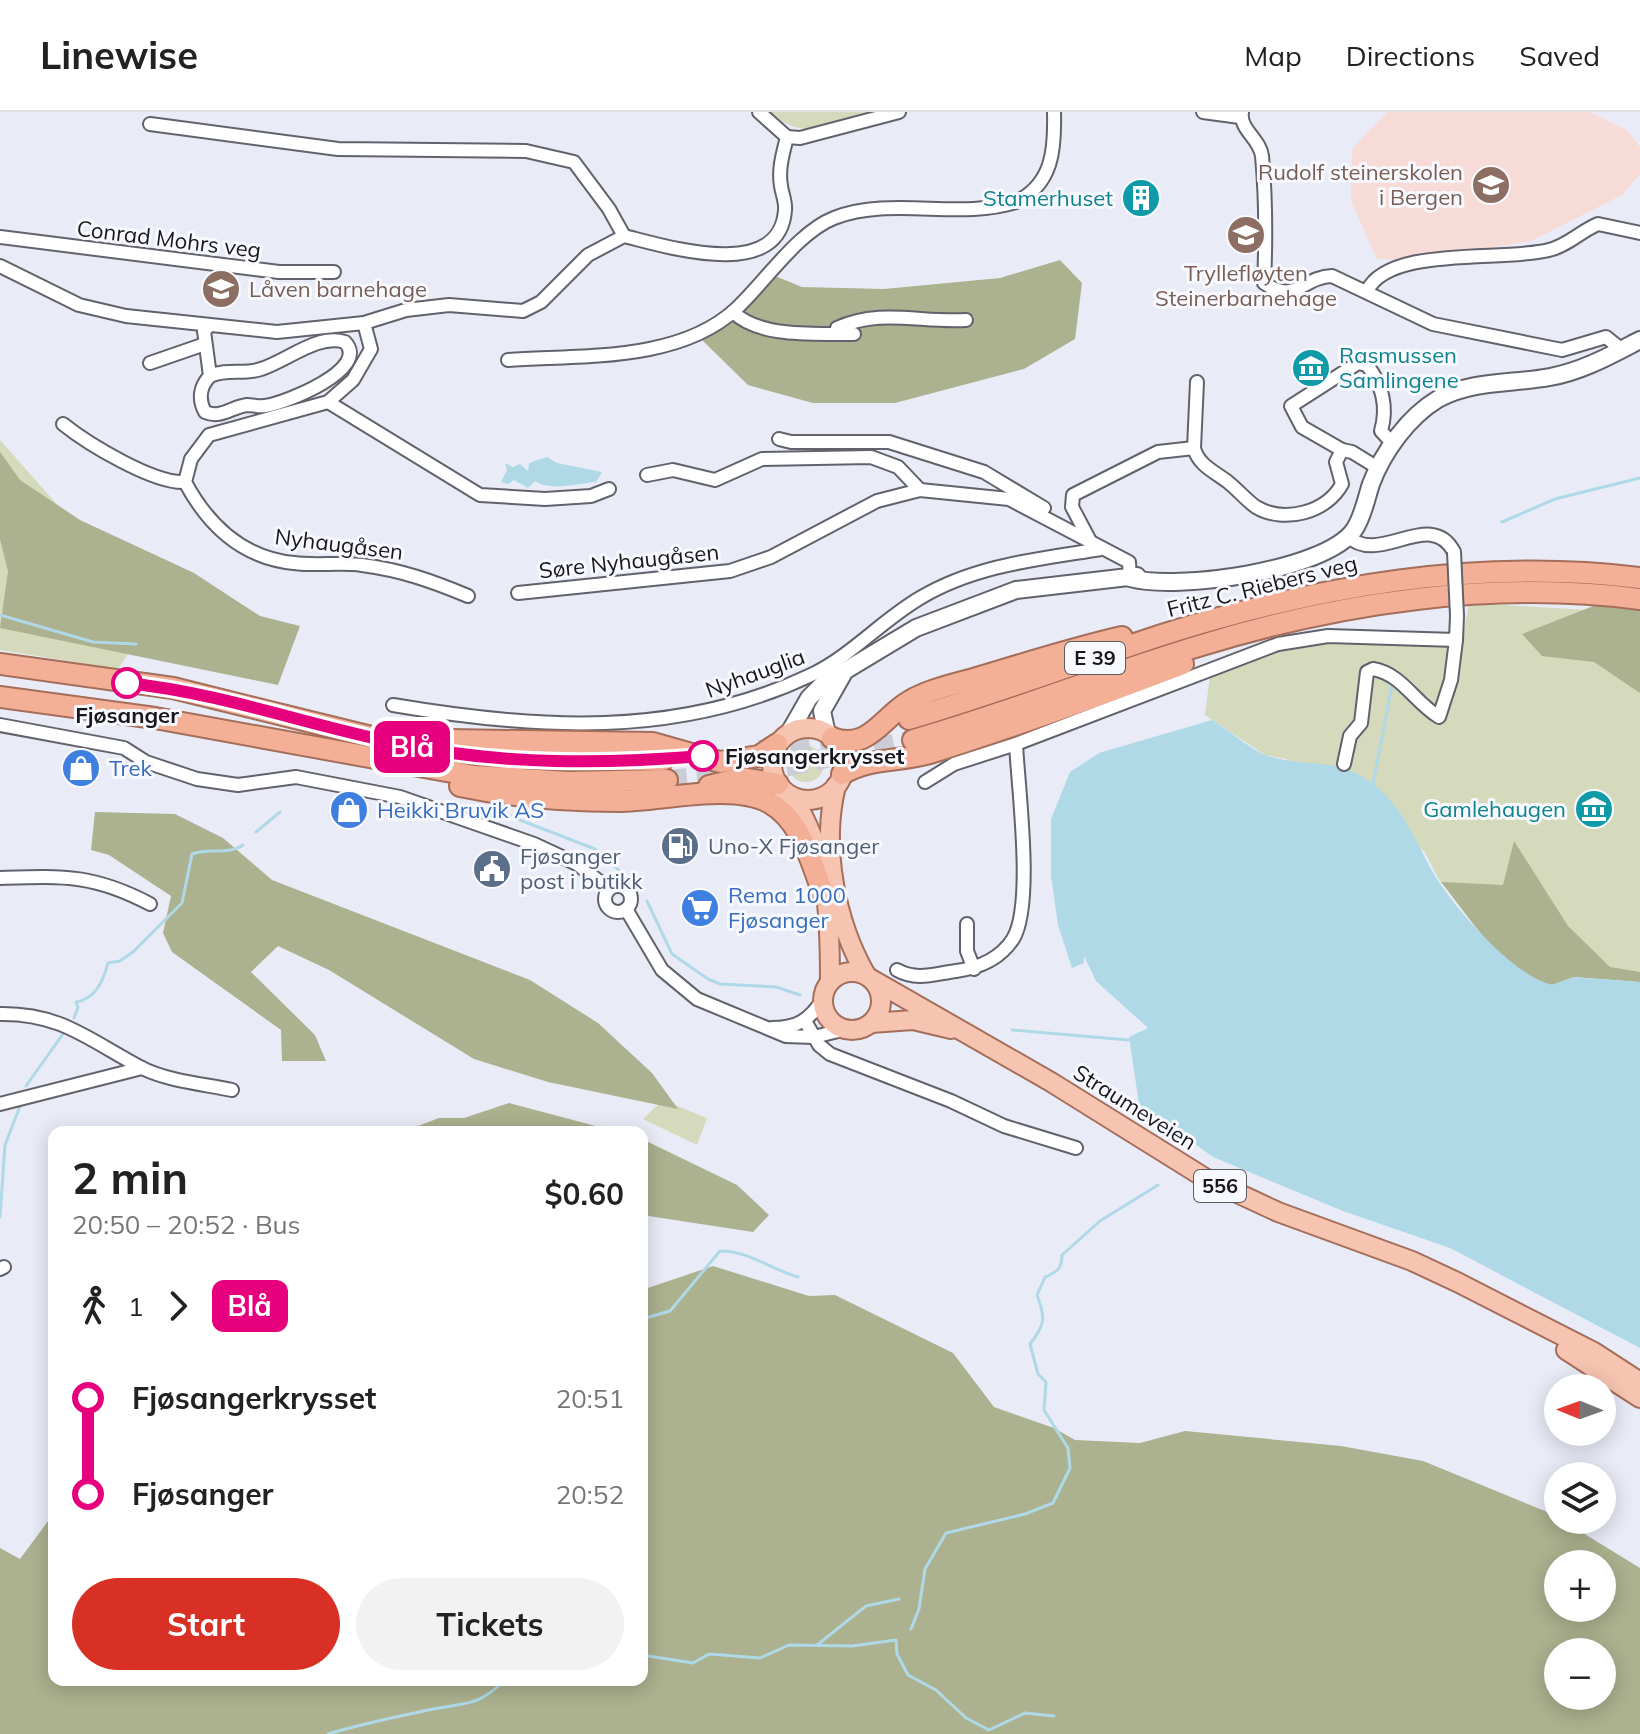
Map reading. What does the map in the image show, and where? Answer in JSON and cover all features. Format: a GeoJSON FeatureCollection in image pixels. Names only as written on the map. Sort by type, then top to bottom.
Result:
{"type":"FeatureCollection","features":[{"type":"Feature","properties":{"kind":"highway","name":"Fritz C. Riebers veg"},"geometry":{"type":"LineString","coordinates":[[909,719],[1163,635],[1282,601],[1388,580],[1469,573],[1563,572],[1640,578]]}},
{"type":"Feature","properties":{"kind":"highway","name":"Fritz C. Riebers veg"},"geometry":{"type":"LineString","coordinates":[[913,740],[1239,634],[1358,608],[1449,596],[1563,593],[1640,599]]}},
{"type":"Feature","properties":{"kind":"highway","name":"E 39"},"geometry":{"type":"LineString","coordinates":[[829,736],[849,741],[868,736],[897,709],[921,695],[1072,648],[1282,601]]}},
{"type":"Feature","properties":{"kind":"highway","name":"E 39"},"geometry":{"type":"LineString","coordinates":[[839,780],[863,763],[917,757],[1083,702],[1201,657],[1239,634]]}},
{"type":"Feature","properties":{"kind":"highway","name":"E 39"},"geometry":{"type":"LineString","coordinates":[[0,664],[173,688],[377,739],[666,779],[738,793],[772,804],[793,825],[804,843],[824,896]]}},
{"type":"Feature","properties":{"kind":"highway","name":"E 39"},"geometry":{"type":"LineString","coordinates":[[0,697],[205,728],[388,763],[418,779],[522,797],[599,801],[666,779],[742,778],[785,790]]}},
{"type":"Feature","properties":{"kind":"highway","name":"E 39"},"geometry":{"type":"LineString","coordinates":[[377,739],[653,743],[720,762],[759,756],[783,739]]}},
{"type":"Feature","properties":{"kind":"main road"},"geometry":{"type":"LineString","coordinates":[[846,1029],[829,1018],[826,990],[831,931],[822,864],[815,839],[785,790],[772,760],[814,692],[916,628],[1016,590],[1053,583],[1130,578],[1150,584],[1201,582],[1322,554],[1355,529],[1378,468],[1393,444],[1428,405],[1456,391],[1553,377],[1640,340]]}},
{"type":"Feature","properties":{"kind":"main road"},"geometry":{"type":"LineString","coordinates":[[844,671],[822,711],[829,736],[842,754],[830,821],[833,872],[846,932],[881,998],[881,1008],[871,1023]]}},
{"type":"Feature","properties":{"kind":"main road","name":"E 39"},"geometry":{"type":"LineString","coordinates":[[783,739],[805,728],[829,736]]}},
{"type":"Feature","properties":{"kind":"main road","name":"E 39"},"geometry":{"type":"LineString","coordinates":[[785,790],[815,799],[839,780]]}},
{"type":"Feature","properties":{"kind":"main road"},"geometry":{"type":"LineString","coordinates":[[826,990],[847,972],[870,978]]}},
{"type":"Feature","properties":{"kind":"main road","name":"Straumeveien"},"geometry":{"type":"LineString","coordinates":[[870,978],[946,1019],[961,1032],[1051,1082],[1205,1178],[1278,1212],[1376,1251],[1540,1335],[1640,1398]]}},
{"type":"Feature","properties":{"kind":"main road","name":"Straumeveien"},"geometry":{"type":"LineString","coordinates":[[871,1023],[913,1020],[961,1032]]}},
{"type":"Feature","properties":{"kind":"main road","name":"556"},"geometry":{"type":"LineString","coordinates":[[846,1029],[871,1023]]}},
{"type":"Feature","properties":{"kind":"main road","name":"Straumeveien"},"geometry":{"type":"LineString","coordinates":[[1376,1251],[1412,1261],[1544,1325],[1640,1382]]}},
{"type":"Feature","properties":{"kind":"street"},"geometry":{"type":"LineString","coordinates":[[759,112],[787,137],[812,137],[899,112]]}},
{"type":"Feature","properties":{"kind":"street"},"geometry":{"type":"LineString","coordinates":[[508,360],[646,349],[703,331],[733,312],[797,243],[833,218],[860,212],[1005,206],[1027,197],[1037,189],[1051,162],[1054,112]]}},
{"type":"Feature","properties":{"kind":"street"},"geometry":{"type":"LineString","coordinates":[[1203,112],[1241,114],[1261,153],[1267,237],[1264,283],[1272,289],[1292,292],[1323,276],[1332,276],[1433,324],[1562,350],[1606,337],[1622,350]]}},
{"type":"Feature","properties":{"kind":"street"},"geometry":{"type":"LineString","coordinates":[[150,124],[338,149],[526,151],[574,162],[609,209],[624,236]]}},
{"type":"Feature","properties":{"kind":"street"},"geometry":{"type":"LineString","coordinates":[[0,266],[79,305],[126,316],[277,332],[364,323],[406,310],[449,305],[523,311],[541,302],[588,255],[624,236],[712,255],[752,251],[766,246],[774,239],[786,213],[780,174],[787,137]]}},
{"type":"Feature","properties":{"kind":"street"},"geometry":{"type":"LineString","coordinates":[[1367,291],[1375,278],[1399,265],[1548,250],[1598,224],[1640,233]]}},
{"type":"Feature","properties":{"kind":"street","name":"Conrad Mohrs veg"},"geometry":{"type":"LineString","coordinates":[[0,237],[279,272],[334,272]]}},
{"type":"Feature","properties":{"kind":"street"},"geometry":{"type":"LineString","coordinates":[[733,312],[742,320],[779,330],[854,334]]}},
{"type":"Feature","properties":{"kind":"street"},"geometry":{"type":"LineString","coordinates":[[836,334],[837,328],[854,320],[899,315],[966,320]]}},
{"type":"Feature","properties":{"kind":"street"},"geometry":{"type":"LineString","coordinates":[[63,424],[80,438],[145,471],[174,483],[185,482],[191,459],[209,435],[328,402],[353,380],[371,349],[364,323]]}},
{"type":"Feature","properties":{"kind":"street"},"geometry":{"type":"LineString","coordinates":[[209,326],[204,331],[210,376],[200,393],[205,412],[216,415],[246,405],[264,407],[314,387],[345,370],[350,363],[350,350],[345,342],[329,339],[258,370],[221,371],[210,376]]}},
{"type":"Feature","properties":{"kind":"street"},"geometry":{"type":"LineString","coordinates":[[150,363],[205,344]]}},
{"type":"Feature","properties":{"kind":"street"},"geometry":{"type":"LineString","coordinates":[[1378,468],[1302,427],[1291,406],[1358,363],[1367,365],[1378,383],[1385,413],[1381,431],[1393,444]]}},
{"type":"Feature","properties":{"kind":"street"},"geometry":{"type":"LineString","coordinates":[[1197,382],[1194,448],[1204,465],[1253,505],[1290,514],[1316,510],[1334,499],[1342,484],[1336,462],[1342,450]]}},
{"type":"Feature","properties":{"kind":"street"},"geometry":{"type":"LineString","coordinates":[[328,402],[480,495],[545,499],[591,496],[609,489]]}},
{"type":"Feature","properties":{"kind":"street"},"geometry":{"type":"LineString","coordinates":[[779,439],[791,442],[889,442],[984,472],[1019,491],[1073,531]]}},
{"type":"Feature","properties":{"kind":"street"},"geometry":{"type":"LineString","coordinates":[[1089,539],[1072,507],[1073,495],[1158,452],[1194,448]]}},
{"type":"Feature","properties":{"kind":"street"},"geometry":{"type":"LineString","coordinates":[[647,475],[673,470],[715,480],[762,459],[871,457],[898,467],[920,490]]}},
{"type":"Feature","properties":{"kind":"street","name":"Nyhaugåsen"},"geometry":{"type":"LineString","coordinates":[[185,482],[210,522],[229,538],[258,554],[293,563],[358,565],[414,573],[468,596]]}},
{"type":"Feature","properties":{"kind":"street","name":"Søre Nyhaugåsen"},"geometry":{"type":"LineString","coordinates":[[518,593],[730,571],[771,557],[877,501],[920,490],[1009,499],[1129,562],[1130,578]]}},
{"type":"Feature","properties":{"kind":"street"},"geometry":{"type":"LineString","coordinates":[[1344,764],[1350,736],[1361,723],[1367,672],[1373,669],[1396,676],[1412,697],[1439,717],[1451,680],[1457,616],[1454,552],[1448,541],[1435,534],[1369,547],[1354,543],[1348,536]]}},
{"type":"Feature","properties":{"kind":"street","name":"Nyhauglia"},"geometry":{"type":"LineString","coordinates":[[393,705],[498,721],[574,726],[699,714],[809,676],[859,645],[905,608],[949,582],[985,569],[1101,549]]}},
{"type":"Feature","properties":{"kind":"street"},"geometry":{"type":"LineString","coordinates":[[925,782],[954,764],[1016,744],[1278,644],[1328,636],[1456,640]]}},
{"type":"Feature","properties":{"kind":"street"},"geometry":{"type":"LineString","coordinates":[[0,725],[124,748],[163,770],[197,779],[238,785],[296,777],[400,797],[534,844],[577,864],[609,889],[605,897],[608,907],[616,911],[626,909],[647,948],[675,983],[711,1007],[786,1036],[814,1037],[846,1029]]}},
{"type":"Feature","properties":{"kind":"street"},"geometry":{"type":"LineString","coordinates":[[897,970],[911,978],[974,969],[1002,951],[1013,939],[1020,922],[1023,888],[1016,744]]}},
{"type":"Feature","properties":{"kind":"street"},"geometry":{"type":"LineString","coordinates":[[0,878],[96,880],[150,904]]}},
{"type":"Feature","properties":{"kind":"street"},"geometry":{"type":"LineString","coordinates":[[967,924],[967,951],[974,969]]}},
{"type":"Feature","properties":{"kind":"street"},"geometry":{"type":"LineString","coordinates":[[765,1028],[786,1028],[805,1021],[826,990]]}},
{"type":"Feature","properties":{"kind":"street"},"geometry":{"type":"LineString","coordinates":[[0,1014],[56,1021],[92,1037],[142,1068],[232,1090]]}},
{"type":"Feature","properties":{"kind":"street"},"geometry":{"type":"LineString","coordinates":[[805,1021],[826,1052],[892,1081],[951,1101],[1004,1126],[1076,1148]]}},
{"type":"Feature","properties":{"kind":"street"},"geometry":{"type":"LineString","coordinates":[[0,1104],[142,1068]]}},
{"type":"Feature","properties":{"kind":"shaded area","name":"Rudolf steinerskolen i Bergen"},"geometry":{"type":"Polygon","coordinates":[[[1387,112],[1590,112],[1628,131],[1640,147],[1640,174],[1622,195],[1531,241],[1414,261],[1377,259],[1351,201],[1352,149],[1387,112]]]}},
{"type":"Feature","properties":{"kind":"green space"},"geometry":{"type":"Polygon","coordinates":[[[770,112],[874,112],[808,129],[783,122],[770,112]]]}},
{"type":"Feature","properties":{"kind":"green space"},"geometry":{"type":"Polygon","coordinates":[[[1060,260],[1082,283],[1075,339],[1024,369],[895,403],[813,403],[748,385],[703,341],[705,328],[729,309],[763,271],[802,287],[884,289],[1000,278],[1060,260]]]}},
{"type":"Feature","properties":{"kind":"green space"},"geometry":{"type":"Polygon","coordinates":[[[0,440],[154,614],[118,669],[0,650],[0,440]]]}},
{"type":"Feature","properties":{"kind":"green space"},"geometry":{"type":"Polygon","coordinates":[[[0,452],[20,480],[80,520],[194,573],[260,616],[300,626],[278,685],[0,628],[8,571],[0,539],[0,452]]]}},
{"type":"Feature","properties":{"kind":"green space"},"geometry":{"type":"Polygon","coordinates":[[[1606,601],[1640,604],[1640,693],[1594,662],[1542,656],[1522,634],[1606,601]]]}},
{"type":"Feature","properties":{"kind":"green space","name":"Gamlehaugen"},"geometry":{"type":"Polygon","coordinates":[[[1469,603],[1588,610],[1640,618],[1640,982],[1507,961],[1439,880],[1424,851],[1286,759],[1265,755],[1205,715],[1210,675],[1249,654],[1326,639],[1461,646],[1469,603]]]}},
{"type":"Feature","properties":{"kind":"green space"},"geometry":{"type":"Polygon","coordinates":[[[806,746],[818,752],[824,764],[818,776],[806,782],[794,776],[788,764],[794,752],[806,746]]]}},
{"type":"Feature","properties":{"kind":"green space"},"geometry":{"type":"Polygon","coordinates":[[[95,812],[175,814],[223,838],[272,880],[530,980],[598,1023],[652,1073],[678,1109],[548,1082],[474,1059],[329,970],[278,946],[251,972],[315,1035],[326,1061],[282,1061],[281,1030],[172,952],[163,933],[171,896],[109,855],[91,850],[95,812]]]}},
{"type":"Feature","properties":{"kind":"green space"},"geometry":{"type":"Polygon","coordinates":[[[1514,841],[1568,926],[1610,967],[1640,972],[1640,982],[1574,977],[1552,985],[1518,969],[1489,943],[1441,882],[1503,885],[1514,841]]]}},
{"type":"Feature","properties":{"kind":"green space"},"geometry":{"type":"Polygon","coordinates":[[[663,1100],[707,1118],[697,1145],[643,1119],[663,1100]]]}},
{"type":"Feature","properties":{"kind":"green space"},"geometry":{"type":"Polygon","coordinates":[[[509,1103],[595,1126],[418,1126],[439,1118],[464,1118],[509,1103]]]}},
{"type":"Feature","properties":{"kind":"green space"},"geometry":{"type":"Polygon","coordinates":[[[648,1142],[737,1185],[769,1215],[753,1232],[648,1216],[648,1142]]]}},
{"type":"Feature","properties":{"kind":"green space"},"geometry":{"type":"Polygon","coordinates":[[[713,1266],[809,1296],[835,1295],[953,1353],[994,1407],[1054,1428],[1075,1440],[1140,1443],[1185,1431],[1341,1446],[1423,1461],[1544,1511],[1544,1534],[1585,1534],[1611,1550],[1544,1550],[1544,1622],[1616,1622],[1616,1553],[1640,1568],[1640,1734],[0,1734],[0,1548],[20,1559],[48,1521],[48,1686],[648,1686],[648,1288],[713,1266]]]}},
{"type":"Feature","properties":{"kind":"water"},"geometry":{"type":"Polygon","coordinates":[[[547,457],[557,463],[602,472],[596,482],[565,486],[549,486],[535,481],[528,488],[514,480],[508,484],[501,482],[507,470],[505,463],[513,467],[520,464],[528,471],[529,463],[547,457]]]}},
{"type":"Feature","properties":{"kind":"water"},"geometry":{"type":"Polygon","coordinates":[[[1212,720],[1268,756],[1334,766],[1360,775],[1373,784],[1399,812],[1440,884],[1467,919],[1502,954],[1536,979],[1552,985],[1574,977],[1640,982],[1640,1348],[1450,1248],[1343,1211],[1213,1157],[1139,1104],[1129,1037],[1148,1028],[1096,981],[1084,956],[1084,963],[1072,968],[1058,925],[1051,876],[1051,819],[1070,772],[1099,753],[1212,720]]]}},
{"type":"Feature","properties":{"kind":"waterway"},"geometry":{"type":"LineString","coordinates":[[1502,522],[1555,499],[1640,478]]}},
{"type":"Feature","properties":{"kind":"waterway"},"geometry":{"type":"LineString","coordinates":[[0,615],[93,642],[136,644]]}},
{"type":"Feature","properties":{"kind":"waterway"},"geometry":{"type":"LineString","coordinates":[[1373,784],[1392,685]]}},
{"type":"Feature","properties":{"kind":"waterway"},"geometry":{"type":"LineString","coordinates":[[256,832],[280,812]]}},
{"type":"Feature","properties":{"kind":"waterway"},"geometry":{"type":"LineString","coordinates":[[507,815],[595,849],[623,874]]}},
{"type":"Feature","properties":{"kind":"waterway"},"geometry":{"type":"LineString","coordinates":[[74,1018],[78,1007],[76,1002],[88,997],[97,988],[108,963],[120,961],[134,951],[182,903],[192,854],[230,850],[243,845]]}},
{"type":"Feature","properties":{"kind":"waterway"},"geometry":{"type":"LineString","coordinates":[[647,901],[672,954],[708,979],[720,984],[776,987],[800,995]]}},
{"type":"Feature","properties":{"kind":"waterway"},"geometry":{"type":"LineString","coordinates":[[1012,1030],[1128,1040]]}},
{"type":"Feature","properties":{"kind":"waterway"},"geometry":{"type":"LineString","coordinates":[[26,1086],[65,1031]]}},
{"type":"Feature","properties":{"kind":"waterway"},"geometry":{"type":"LineString","coordinates":[[0,1217],[5,1145],[20,1106]]}},
{"type":"Feature","properties":{"kind":"waterway"},"geometry":{"type":"LineString","coordinates":[[911,1629],[919,1609],[925,1569],[946,1533],[1025,1514],[1053,1503],[1070,1468],[1068,1448],[1044,1410],[1046,1382],[1038,1374],[1030,1344],[1039,1332],[1042,1321],[1037,1295],[1045,1277],[1060,1267],[1062,1255],[1100,1221],[1158,1185]]}},
{"type":"Feature","properties":{"kind":"waterway"},"geometry":{"type":"LineString","coordinates":[[648,1317],[670,1311],[720,1251],[750,1257],[798,1277]]}},
{"type":"Feature","properties":{"kind":"waterway"},"geometry":{"type":"LineString","coordinates":[[817,1645],[866,1606],[899,1599]]}},
{"type":"Feature","properties":{"kind":"waterway"},"geometry":{"type":"LineString","coordinates":[[648,1656],[693,1663],[709,1654],[760,1658],[789,1645],[852,1646],[896,1640],[897,1654],[908,1675],[936,1690],[966,1718],[989,1730],[1025,1713],[1054,1716]]}},
{"type":"Feature","properties":{"kind":"waterway"},"geometry":{"type":"LineString","coordinates":[[328,1734],[472,1702],[498,1686]]}},
{"type":"Feature","properties":{"kind":"tunnel"},"geometry":{"type":"LineString","coordinates":[[760,750],[847,734]]}},
{"type":"Feature","properties":{"kind":"tunnel"},"geometry":{"type":"LineString","coordinates":[[667,780],[765,771],[913,740]]}},
{"type":"Feature","properties":{"kind":"bus line","name":"Blå"},"geometry":{"type":"LineString","coordinates":[[127,683],[173,688],[300,721],[441,751],[559,761],[663,760],[703,756]]}},
{"type":"Feature","properties":{"kind":"place","name":"Rudolf steinerskolen i Bergen"},"geometry":{"type":"Point","coordinates":[1491,185]}},
{"type":"Feature","properties":{"kind":"place","name":"Stamerhuset"},"geometry":{"type":"Point","coordinates":[1141,198]}},
{"type":"Feature","properties":{"kind":"place","name":"Tryllefløyten Steinerbarnehage"},"geometry":{"type":"Point","coordinates":[1246,235]}},
{"type":"Feature","properties":{"kind":"place","name":"Låven barnehage"},"geometry":{"type":"Point","coordinates":[221,289]}},
{"type":"Feature","properties":{"kind":"place","name":"Rasmussen Samlingene"},"geometry":{"type":"Point","coordinates":[1311,368]}},
{"type":"Feature","properties":{"kind":"place","name":"Fjøsanger"},"geometry":{"type":"Point","coordinates":[127,683]}},
{"type":"Feature","properties":{"kind":"place","name":"Fjøsangerkrysset"},"geometry":{"type":"Point","coordinates":[703,756]}},
{"type":"Feature","properties":{"kind":"place","name":"Trek"},"geometry":{"type":"Point","coordinates":[81,768]}},
{"type":"Feature","properties":{"kind":"place","name":"Gamlehaugen"},"geometry":{"type":"Point","coordinates":[1594,809]}},
{"type":"Feature","properties":{"kind":"place","name":"Heikki Bruvik AS"},"geometry":{"type":"Point","coordinates":[349,810]}},
{"type":"Feature","properties":{"kind":"place","name":"Uno-X Fjøsanger"},"geometry":{"type":"Point","coordinates":[680,846]}},
{"type":"Feature","properties":{"kind":"place","name":"Fjøsanger post i butikk"},"geometry":{"type":"Point","coordinates":[492,869]}},
{"type":"Feature","properties":{"kind":"place","name":"Rema 1000 Fjøsanger"},"geometry":{"type":"Point","coordinates":[700,908]}}]}
